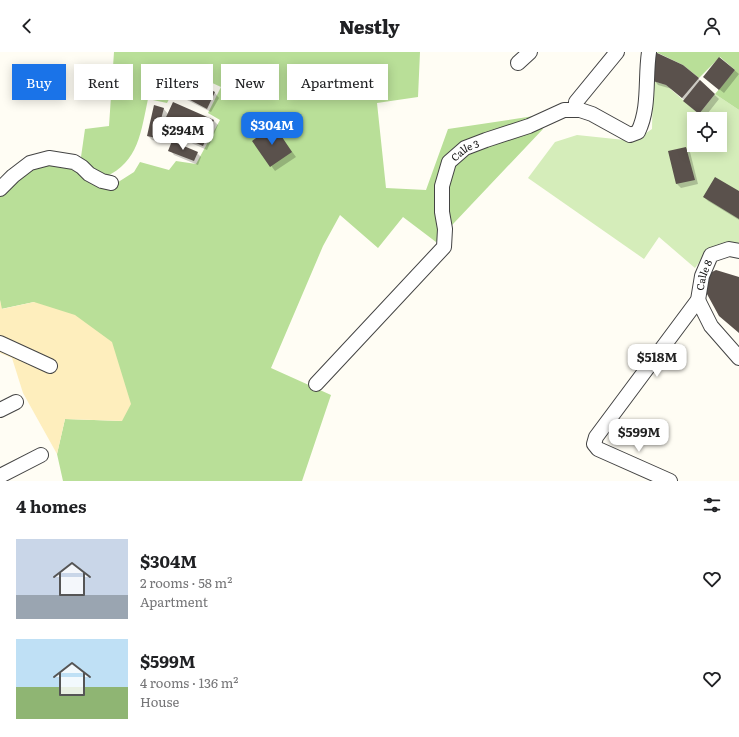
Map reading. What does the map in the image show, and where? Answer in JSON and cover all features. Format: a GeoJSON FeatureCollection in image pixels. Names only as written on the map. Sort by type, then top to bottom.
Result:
{"type":"FeatureCollection","features":[{"type":"Feature","properties":{"kind":"street"},"geometry":{"type":"LineString","coordinates":[[518,63],[530,52]]}},
{"type":"Feature","properties":{"kind":"street"},"geometry":{"type":"LineString","coordinates":[[576,102],[617,52]]}},
{"type":"Feature","properties":{"kind":"street","name":"Calle 3"},"geometry":{"type":"LineString","coordinates":[[316,384],[444,247],[445,229],[442,212],[442,186],[449,162],[465,148],[529,126],[564,110],[580,110],[592,114],[630,135],[638,132],[642,124],[646,96],[649,52]]}},
{"type":"Feature","properties":{"kind":"street"},"geometry":{"type":"LineString","coordinates":[[0,189],[13,176],[30,163],[49,158],[74,162],[102,182],[111,183]]}},
{"type":"Feature","properties":{"kind":"street","name":"Calle 8"},"geometry":{"type":"LineString","coordinates":[[698,300],[702,276],[711,255],[729,249],[739,251]]}},
{"type":"Feature","properties":{"kind":"street"},"geometry":{"type":"LineString","coordinates":[[670,481],[598,449],[594,444],[596,437],[698,300],[711,326],[739,358]]}},
{"type":"Feature","properties":{"kind":"street"},"geometry":{"type":"LineString","coordinates":[[0,342],[50,366]]}},
{"type":"Feature","properties":{"kind":"street"},"geometry":{"type":"LineString","coordinates":[[0,410],[16,402]]}},
{"type":"Feature","properties":{"kind":"street"},"geometry":{"type":"LineString","coordinates":[[0,476],[41,455]]}},
{"type":"Feature","properties":{"kind":"green space"},"geometry":{"type":"Polygon","coordinates":[[[114,52],[420,52],[418,97],[377,103],[386,188],[426,190],[448,129],[534,116],[543,129],[436,242],[403,217],[378,248],[340,215],[323,246],[271,368],[331,395],[302,481],[63,481],[57,454],[65,419],[122,421],[34,302],[1,309],[0,186],[35,162],[70,166],[112,186],[134,172],[140,162],[169,170],[176,161],[196,164],[220,120],[208,113],[221,87],[213,83],[213,64],[141,64],[141,100],[148,100],[137,144],[125,163],[116,171],[105,177],[90,167],[81,157],[85,129],[109,126],[111,100],[133,100],[133,64],[113,64],[114,52]]]}},
{"type":"Feature","properties":{"kind":"green space"},"geometry":{"type":"Polygon","coordinates":[[[656,52],[739,52],[739,110],[715,94],[735,70],[720,57],[699,78],[683,65],[656,52]]]}},
{"type":"Feature","properties":{"kind":"green space"},"geometry":{"type":"Polygon","coordinates":[[[653,81],[666,85],[697,112],[687,112],[687,152],[727,152],[727,112],[701,112],[715,94],[739,110],[739,245],[708,250],[695,268],[659,237],[644,259],[528,178],[555,142],[577,135],[634,141],[652,129],[653,81]]]}},
{"type":"Feature","properties":{"kind":"green space"},"geometry":{"type":"Polygon","coordinates":[[[153,100],[169,100],[167,103],[153,100]]]}},
{"type":"Feature","properties":{"kind":"sand"},"geometry":{"type":"Polygon","coordinates":[[[0,300],[2,309],[34,302],[75,315],[112,342],[131,404],[122,421],[65,419],[57,454],[23,393],[12,358],[0,353],[0,300]]]}},
{"type":"Feature","properties":{"kind":"building"},"geometry":{"type":"Polygon","coordinates":[[[655,52],[683,65],[699,78],[682,98],[666,85],[653,81],[655,52]]]}},
{"type":"Feature","properties":{"kind":"building"},"geometry":{"type":"Polygon","coordinates":[[[719,57],[735,70],[719,90],[703,77],[719,57]]]}},
{"type":"Feature","properties":{"kind":"building"},"geometry":{"type":"Polygon","coordinates":[[[700,80],[715,94],[701,112],[697,112],[683,101],[700,80]]]}},
{"type":"Feature","properties":{"kind":"building"},"geometry":{"type":"Polygon","coordinates":[[[190,100],[211,100],[207,109],[190,100]]]}},
{"type":"Feature","properties":{"kind":"building"},"geometry":{"type":"Polygon","coordinates":[[[173,102],[214,120],[203,146],[161,128],[173,102]]]}},
{"type":"Feature","properties":{"kind":"building"},"geometry":{"type":"Polygon","coordinates":[[[154,105],[164,108],[156,138],[147,136],[154,105]]]}},
{"type":"Feature","properties":{"kind":"building"},"geometry":{"type":"Polygon","coordinates":[[[274,125],[292,152],[270,167],[252,141],[274,125]]]}},
{"type":"Feature","properties":{"kind":"building"},"geometry":{"type":"Polygon","coordinates":[[[172,141],[198,152],[194,161],[168,151],[172,141]]]}},
{"type":"Feature","properties":{"kind":"building"},"geometry":{"type":"Polygon","coordinates":[[[686,147],[695,180],[676,184],[668,151],[686,147]]]}},
{"type":"Feature","properties":{"kind":"building"},"geometry":{"type":"Polygon","coordinates":[[[715,177],[739,191],[739,219],[703,197],[715,177]]]}},
{"type":"Feature","properties":{"kind":"building"},"geometry":{"type":"Polygon","coordinates":[[[716,270],[739,277],[739,333],[719,316],[707,294],[704,285],[708,274],[716,270]]]}}]}
